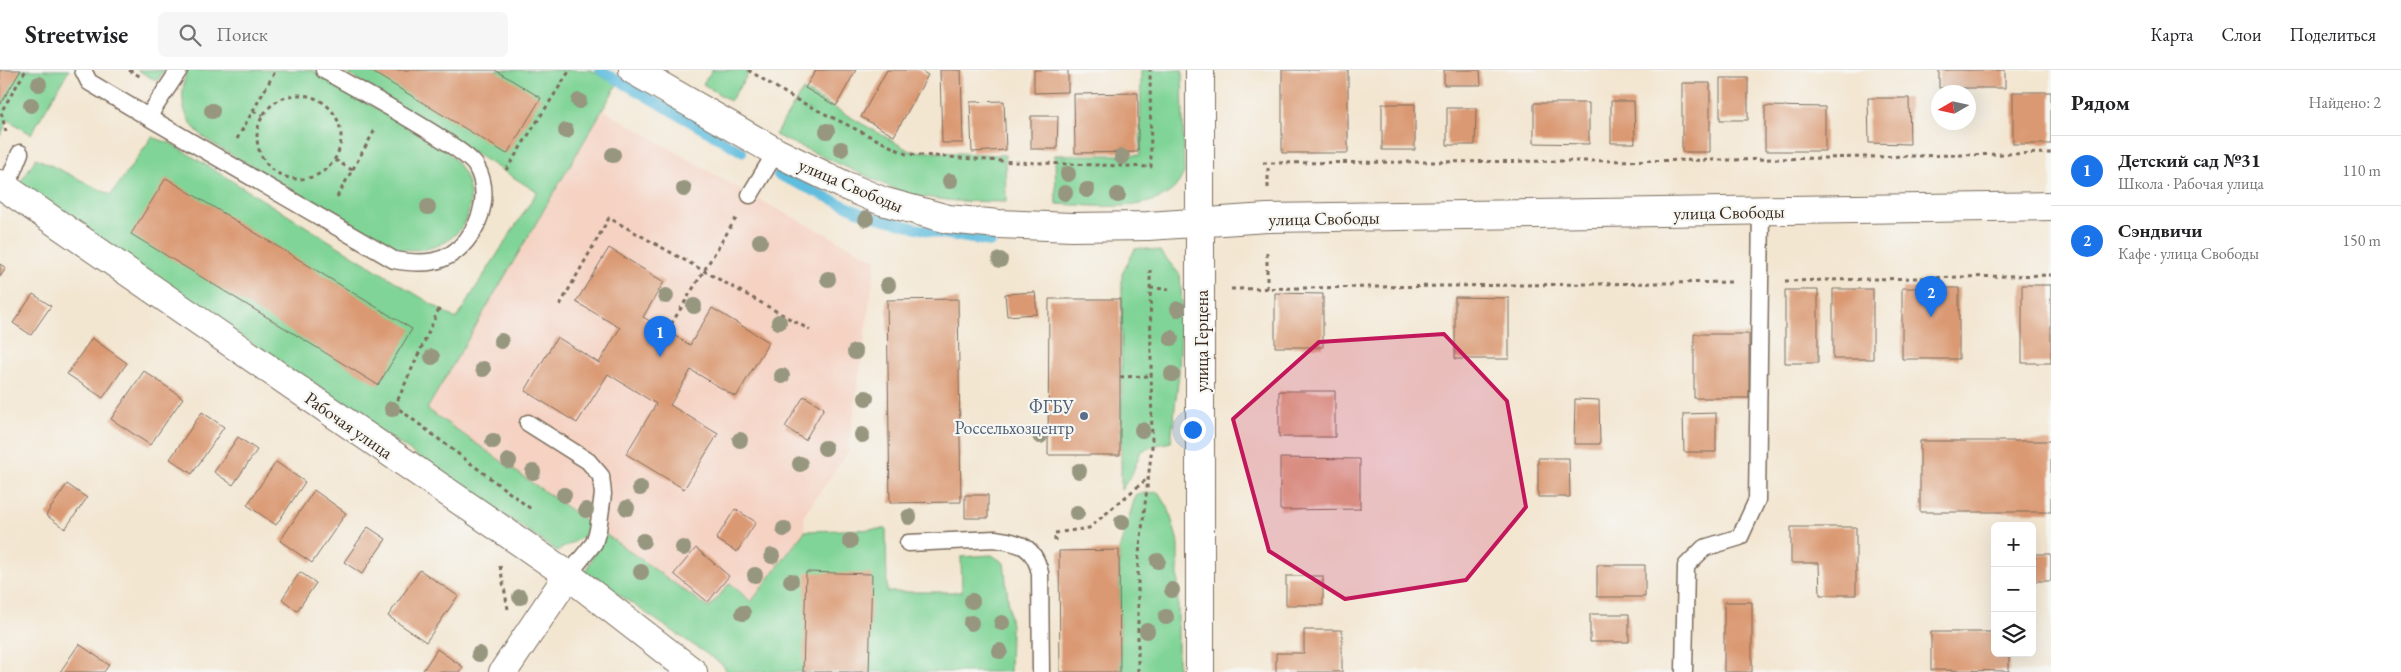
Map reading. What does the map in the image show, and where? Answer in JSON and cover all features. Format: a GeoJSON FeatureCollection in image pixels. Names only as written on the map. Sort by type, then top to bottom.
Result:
{"type":"FeatureCollection","features":[{"type":"Feature","properties":{"kind":"street","name":"улица Свободы"},"geometry":{"type":"LineString","coordinates":[[633,70],[776,152],[882,201],[948,219],[998,224],[1072,227],[1202,223],[1267,218],[2051,206]]}},
{"type":"Feature","properties":{"kind":"street","name":"улица Герцена"},"geometry":{"type":"LineString","coordinates":[[1200,70],[1202,223],[1200,672]]}},
{"type":"Feature","properties":{"kind":"street","name":"Рабочая улица"},"geometry":{"type":"LineString","coordinates":[[10,173],[491,523],[568,575],[693,672]]}},
{"type":"Feature","properties":{"kind":"street"},"geometry":{"type":"LineString","coordinates":[[509,663],[568,575]]}},
{"type":"Feature","properties":{"kind":"lane"},"geometry":{"type":"LineString","coordinates":[[83,70],[89,82],[394,260],[414,264],[436,262],[458,250],[472,234],[483,211],[483,184],[475,164],[449,144],[324,70]]}},
{"type":"Feature","properties":{"kind":"lane"},"geometry":{"type":"LineString","coordinates":[[148,117],[180,70]]}},
{"type":"Feature","properties":{"kind":"lane"},"geometry":{"type":"LineString","coordinates":[[750,195],[776,152]]}},
{"type":"Feature","properties":{"kind":"lane"},"geometry":{"type":"LineString","coordinates":[[1684,672],[1686,566],[1704,548],[1740,537],[1757,500],[1761,211]]}},
{"type":"Feature","properties":{"kind":"lane"},"geometry":{"type":"LineString","coordinates":[[528,423],[588,461],[600,476],[603,494],[598,530],[594,543],[568,575]]}},
{"type":"Feature","properties":{"kind":"lane"},"geometry":{"type":"LineString","coordinates":[[908,543],[995,539],[1020,545],[1031,550],[1037,560],[1040,573],[1041,672]]}},
{"type":"Feature","properties":{"kind":"path"},"geometry":{"type":"LineString","coordinates":[[10,173],[1,112],[26,70]]}},
{"type":"Feature","properties":{"kind":"path"},"geometry":{"type":"LineString","coordinates":[[224,161],[276,70]]}},
{"type":"Feature","properties":{"kind":"path"},"geometry":{"type":"LineString","coordinates":[[504,173],[570,70]]}},
{"type":"Feature","properties":{"kind":"path"},"geometry":{"type":"LineString","coordinates":[[748,70],[795,99],[906,154],[1015,162],[1151,167],[1150,70]]}},
{"type":"Feature","properties":{"kind":"path"},"geometry":{"type":"LineString","coordinates":[[291,95],[306,95],[320,100],[331,109],[338,121],[342,135],[340,148],[335,160],[326,170],[314,177],[302,179],[288,178],[276,172],[266,164],[260,152],[257,138],[259,124],[263,116],[277,101],[291,95]]}},
{"type":"Feature","properties":{"kind":"path"},"geometry":{"type":"LineString","coordinates":[[324,219],[388,108]]}},
{"type":"Feature","properties":{"kind":"path"},"geometry":{"type":"LineString","coordinates":[[253,111],[263,116]]}},
{"type":"Feature","properties":{"kind":"path"},"geometry":{"type":"LineString","coordinates":[[1263,163],[1710,160],[2051,153]]}},
{"type":"Feature","properties":{"kind":"path"},"geometry":{"type":"LineString","coordinates":[[335,160],[352,170]]}},
{"type":"Feature","properties":{"kind":"path"},"geometry":{"type":"LineString","coordinates":[[667,331],[750,195]]}},
{"type":"Feature","properties":{"kind":"path"},"geometry":{"type":"LineString","coordinates":[[560,306],[609,218],[810,330]]}},
{"type":"Feature","properties":{"kind":"path"},"geometry":{"type":"LineString","coordinates":[[1138,672],[1138,562],[1152,446],[1150,270]]}},
{"type":"Feature","properties":{"kind":"path"},"geometry":{"type":"LineString","coordinates":[[1150,288],[1201,289],[1760,282],[2051,275]]}},
{"type":"Feature","properties":{"kind":"path"},"geometry":{"type":"LineString","coordinates":[[439,309],[395,406],[532,509]]}},
{"type":"Feature","properties":{"kind":"path"},"geometry":{"type":"LineString","coordinates":[[1120,377],[1151,376]]}},
{"type":"Feature","properties":{"kind":"path"},"geometry":{"type":"LineString","coordinates":[[1055,543],[1055,534],[1089,528],[1149,477]]}},
{"type":"Feature","properties":{"kind":"path"},"geometry":{"type":"LineString","coordinates":[[491,523],[509,663]]}},
{"type":"Feature","properties":{"kind":"highlighted area"},"geometry":{"type":"Polygon","coordinates":[[[1444,334],[1507,401],[1526,507],[1466,580],[1345,599],[1269,551],[1233,419],[1319,342],[1444,334]]]}},
{"type":"Feature","properties":{"kind":"shaded area"},"geometry":{"type":"Polygon","coordinates":[[[602,109],[750,195],[876,260],[848,452],[804,515],[805,531],[751,602],[730,583],[709,608],[427,409],[602,109]]]}},
{"type":"Feature","properties":{"kind":"green space"},"geometry":{"type":"Polygon","coordinates":[[[0,70],[69,70],[31,134],[8,120],[0,136],[0,70]]]}},
{"type":"Feature","properties":{"kind":"green space"},"geometry":{"type":"Polygon","coordinates":[[[137,70],[164,70],[157,81],[137,70]]]}},
{"type":"Feature","properties":{"kind":"green space"},"geometry":{"type":"Polygon","coordinates":[[[187,70],[312,70],[445,150],[461,168],[469,187],[470,206],[464,222],[453,236],[437,246],[416,250],[392,247],[207,140],[191,124],[186,115],[183,95],[187,70]]]}},
{"type":"Feature","properties":{"kind":"green space"},"geometry":{"type":"Polygon","coordinates":[[[342,70],[591,70],[617,85],[427,409],[598,529],[557,551],[19,185],[36,158],[111,195],[152,137],[172,144],[456,319],[537,192],[342,70]]]}},
{"type":"Feature","properties":{"kind":"green space"},"geometry":{"type":"Polygon","coordinates":[[[712,70],[751,70],[730,101],[703,84],[712,70]]]}},
{"type":"Feature","properties":{"kind":"green space"},"geometry":{"type":"Polygon","coordinates":[[[1141,70],[1182,70],[1184,173],[1175,188],[1159,199],[1131,205],[1056,204],[1055,155],[1140,155],[1141,70]]]}},
{"type":"Feature","properties":{"kind":"green space"},"geometry":{"type":"Polygon","coordinates":[[[803,90],[910,151],[1005,155],[1006,202],[955,201],[908,195],[775,135],[803,90]]]}},
{"type":"Feature","properties":{"kind":"green space"},"geometry":{"type":"Polygon","coordinates":[[[1142,248],[1160,251],[1180,275],[1182,302],[1179,373],[1171,442],[1141,451],[1132,474],[1121,490],[1122,274],[1135,249],[1142,248]]]}},
{"type":"Feature","properties":{"kind":"green space"},"geometry":{"type":"Polygon","coordinates":[[[1158,492],[1168,507],[1178,542],[1178,672],[1120,672],[1119,550],[1136,494],[1158,492]]]}},
{"type":"Feature","properties":{"kind":"green space"},"geometry":{"type":"Polygon","coordinates":[[[886,529],[887,592],[962,592],[961,557],[992,555],[1004,563],[1011,627],[1010,672],[727,672],[723,665],[585,572],[605,534],[709,608],[730,583],[751,602],[805,531],[886,529]]]}},
{"type":"Feature","properties":{"kind":"building"},"geometry":{"type":"Polygon","coordinates":[[[0,70],[21,70],[0,105],[0,70]]]}},
{"type":"Feature","properties":{"kind":"building"},"geometry":{"type":"Polygon","coordinates":[[[369,70],[495,70],[541,98],[507,154],[369,70]]]}},
{"type":"Feature","properties":{"kind":"building"},"geometry":{"type":"Polygon","coordinates":[[[816,70],[856,70],[836,106],[805,88],[816,70]]]}},
{"type":"Feature","properties":{"kind":"building"},"geometry":{"type":"Polygon","coordinates":[[[887,70],[920,70],[928,75],[894,136],[861,117],[887,70]]]}},
{"type":"Feature","properties":{"kind":"building"},"geometry":{"type":"Polygon","coordinates":[[[940,70],[961,70],[963,143],[942,143],[940,70]]]}},
{"type":"Feature","properties":{"kind":"building"},"geometry":{"type":"Polygon","coordinates":[[[1034,70],[1068,70],[1068,92],[1034,93],[1034,70]]]}},
{"type":"Feature","properties":{"kind":"building"},"geometry":{"type":"Polygon","coordinates":[[[1282,70],[1348,70],[1348,153],[1282,153],[1282,70]]]}},
{"type":"Feature","properties":{"kind":"building"},"geometry":{"type":"Polygon","coordinates":[[[1444,70],[1480,70],[1481,85],[1444,85],[1444,70]]]}},
{"type":"Feature","properties":{"kind":"building"},"geometry":{"type":"Polygon","coordinates":[[[1939,70],[2005,70],[2005,88],[1976,88],[1976,85],[1939,85],[1939,70]]]}},
{"type":"Feature","properties":{"kind":"building"},"geometry":{"type":"Polygon","coordinates":[[[1720,78],[1748,78],[1748,120],[1720,120],[1720,78]]]}},
{"type":"Feature","properties":{"kind":"building"},"geometry":{"type":"Polygon","coordinates":[[[1682,83],[1710,83],[1710,152],[1682,152],[1682,83]]]}},
{"type":"Feature","properties":{"kind":"building"},"geometry":{"type":"Polygon","coordinates":[[[2013,92],[2051,92],[2051,144],[2013,144],[2013,92]]]}},
{"type":"Feature","properties":{"kind":"building"},"geometry":{"type":"Polygon","coordinates":[[[1138,93],[1138,152],[1075,153],[1074,94],[1138,93]]]}},
{"type":"Feature","properties":{"kind":"building"},"geometry":{"type":"Polygon","coordinates":[[[1868,98],[1909,98],[1910,144],[1869,143],[1868,98]]]}},
{"type":"Feature","properties":{"kind":"building"},"geometry":{"type":"Polygon","coordinates":[[[1004,101],[1006,150],[972,152],[970,102],[1004,101]]]}},
{"type":"Feature","properties":{"kind":"building"},"geometry":{"type":"Polygon","coordinates":[[[1611,101],[1634,101],[1635,143],[1611,143],[1611,101]]]}},
{"type":"Feature","properties":{"kind":"building"},"geometry":{"type":"Polygon","coordinates":[[[1534,103],[1589,103],[1589,144],[1534,143],[1534,103]]]}},
{"type":"Feature","properties":{"kind":"building"},"geometry":{"type":"Polygon","coordinates":[[[1382,104],[1415,104],[1415,150],[1382,150],[1382,104]]]}},
{"type":"Feature","properties":{"kind":"building"},"geometry":{"type":"Polygon","coordinates":[[[1765,106],[1825,107],[1825,151],[1765,151],[1765,106]]]}},
{"type":"Feature","properties":{"kind":"building"},"geometry":{"type":"Polygon","coordinates":[[[1447,108],[1476,108],[1475,145],[1447,145],[1447,108]]]}},
{"type":"Feature","properties":{"kind":"building"},"geometry":{"type":"Polygon","coordinates":[[[1031,116],[1058,116],[1057,149],[1031,149],[1031,116]]]}},
{"type":"Feature","properties":{"kind":"building"},"geometry":{"type":"Polygon","coordinates":[[[166,178],[412,329],[378,385],[131,234],[166,178]]]}},
{"type":"Feature","properties":{"kind":"building"},"geometry":{"type":"Polygon","coordinates":[[[609,248],[664,282],[643,317],[690,345],[712,308],[769,342],[736,397],[691,370],[670,405],[718,434],[684,489],[626,454],[656,404],[608,374],[577,423],[525,391],[557,337],[599,363],[620,328],[576,302],[609,248]]]}},
{"type":"Feature","properties":{"kind":"building"},"geometry":{"type":"Polygon","coordinates":[[[0,264],[6,268],[0,277],[0,264]]]}},
{"type":"Feature","properties":{"kind":"building"},"geometry":{"type":"Polygon","coordinates":[[[2022,285],[2051,285],[2051,363],[2022,363],[2022,285]]]}},
{"type":"Feature","properties":{"kind":"building"},"geometry":{"type":"Polygon","coordinates":[[[1902,288],[1959,288],[1959,359],[1902,359],[1902,288]]]}},
{"type":"Feature","properties":{"kind":"building"},"geometry":{"type":"Polygon","coordinates":[[[1833,289],[1873,289],[1873,359],[1833,359],[1833,289]]]}},
{"type":"Feature","properties":{"kind":"building"},"geometry":{"type":"Polygon","coordinates":[[[1785,290],[1818,290],[1818,363],[1785,363],[1785,290]]]}},
{"type":"Feature","properties":{"kind":"building"},"geometry":{"type":"Polygon","coordinates":[[[1035,292],[1037,314],[1007,316],[1005,294],[1035,292]]]}},
{"type":"Feature","properties":{"kind":"building"},"geometry":{"type":"Polygon","coordinates":[[[1275,293],[1323,294],[1323,347],[1275,347],[1275,293]]]}},
{"type":"Feature","properties":{"kind":"building"},"geometry":{"type":"Polygon","coordinates":[[[33,294],[51,306],[31,335],[13,323],[33,294]]]}},
{"type":"Feature","properties":{"kind":"building"},"geometry":{"type":"Polygon","coordinates":[[[1455,297],[1509,298],[1509,359],[1455,359],[1455,297]]]}},
{"type":"Feature","properties":{"kind":"building"},"geometry":{"type":"Polygon","coordinates":[[[958,299],[961,502],[890,503],[887,300],[958,299]]]}},
{"type":"Feature","properties":{"kind":"building","name":"ФГБУ Россельхозцентр"},"geometry":{"type":"Polygon","coordinates":[[[1049,299],[1120,299],[1120,455],[1048,455],[1049,299]]]}},
{"type":"Feature","properties":{"kind":"building"},"geometry":{"type":"Polygon","coordinates":[[[1694,334],[1749,334],[1749,398],[1694,398],[1694,334]]]}},
{"type":"Feature","properties":{"kind":"building"},"geometry":{"type":"Polygon","coordinates":[[[92,338],[127,363],[103,398],[67,374],[92,338]]]}},
{"type":"Feature","properties":{"kind":"building"},"geometry":{"type":"Polygon","coordinates":[[[144,371],[183,398],[150,445],[111,419],[144,371]]]}},
{"type":"Feature","properties":{"kind":"building"},"geometry":{"type":"Polygon","coordinates":[[[1279,391],[1335,391],[1335,437],[1279,437],[1279,391]]]}},
{"type":"Feature","properties":{"kind":"building"},"geometry":{"type":"Polygon","coordinates":[[[804,396],[824,408],[805,440],[785,427],[804,396]]]}},
{"type":"Feature","properties":{"kind":"building"},"geometry":{"type":"Polygon","coordinates":[[[1575,399],[1599,400],[1600,444],[1574,444],[1575,399]]]}},
{"type":"Feature","properties":{"kind":"building"},"geometry":{"type":"Polygon","coordinates":[[[202,412],[224,427],[192,474],[170,459],[202,412]]]}},
{"type":"Feature","properties":{"kind":"building"},"geometry":{"type":"Polygon","coordinates":[[[1716,413],[1716,452],[1684,452],[1683,414],[1716,413]]]}},
{"type":"Feature","properties":{"kind":"building"},"geometry":{"type":"Polygon","coordinates":[[[238,437],[257,450],[233,485],[214,472],[238,437]]]}},
{"type":"Feature","properties":{"kind":"building"},"geometry":{"type":"Polygon","coordinates":[[[1920,441],[2051,441],[2051,512],[1920,512],[1920,441]]]}},
{"type":"Feature","properties":{"kind":"building"},"geometry":{"type":"Polygon","coordinates":[[[1280,458],[1360,459],[1360,509],[1280,510],[1280,458]]]}},
{"type":"Feature","properties":{"kind":"building"},"geometry":{"type":"Polygon","coordinates":[[[1538,458],[1569,458],[1570,497],[1538,497],[1538,458]]]}},
{"type":"Feature","properties":{"kind":"building"},"geometry":{"type":"Polygon","coordinates":[[[276,462],[305,482],[276,525],[247,505],[276,462]]]}},
{"type":"Feature","properties":{"kind":"building"},"geometry":{"type":"Polygon","coordinates":[[[67,484],[87,498],[65,529],[46,515],[67,484]]]}},
{"type":"Feature","properties":{"kind":"building"},"geometry":{"type":"Polygon","coordinates":[[[314,490],[346,513],[312,563],[280,541],[314,490]]]}},
{"type":"Feature","properties":{"kind":"building"},"geometry":{"type":"Polygon","coordinates":[[[965,495],[988,495],[988,518],[965,518],[965,495]]]}},
{"type":"Feature","properties":{"kind":"building"},"geometry":{"type":"Polygon","coordinates":[[[735,509],[756,522],[737,552],[716,539],[735,509]]]}},
{"type":"Feature","properties":{"kind":"building"},"geometry":{"type":"Polygon","coordinates":[[[368,527],[386,539],[362,574],[344,562],[368,527]]]}},
{"type":"Feature","properties":{"kind":"building"},"geometry":{"type":"Polygon","coordinates":[[[1791,527],[1856,527],[1856,595],[1820,595],[1819,563],[1791,563],[1791,527]]]}},
{"type":"Feature","properties":{"kind":"building"},"geometry":{"type":"Polygon","coordinates":[[[696,548],[729,576],[708,602],[674,574],[696,548]]]}},
{"type":"Feature","properties":{"kind":"building"},"geometry":{"type":"Polygon","coordinates":[[[1119,550],[1120,672],[1060,672],[1059,551],[1119,550]]]}},
{"type":"Feature","properties":{"kind":"building"},"geometry":{"type":"Polygon","coordinates":[[[2036,554],[2051,554],[2051,581],[2036,581],[2036,554]]]}},
{"type":"Feature","properties":{"kind":"building"},"geometry":{"type":"Polygon","coordinates":[[[1597,565],[1645,565],[1645,597],[1597,597],[1597,565]]]}},
{"type":"Feature","properties":{"kind":"building"},"geometry":{"type":"Polygon","coordinates":[[[420,570],[458,596],[426,642],[388,616],[420,570]]]}},
{"type":"Feature","properties":{"kind":"building"},"geometry":{"type":"Polygon","coordinates":[[[300,572],[316,583],[297,611],[282,599],[300,572]]]}},
{"type":"Feature","properties":{"kind":"building"},"geometry":{"type":"Polygon","coordinates":[[[806,572],[872,574],[869,672],[803,672],[806,572]]]}},
{"type":"Feature","properties":{"kind":"building"},"geometry":{"type":"Polygon","coordinates":[[[1286,576],[1323,576],[1323,605],[1286,605],[1286,576]]]}},
{"type":"Feature","properties":{"kind":"building"},"geometry":{"type":"Polygon","coordinates":[[[1724,602],[1752,602],[1752,672],[1724,672],[1724,602]]]}},
{"type":"Feature","properties":{"kind":"building"},"geometry":{"type":"Polygon","coordinates":[[[1590,614],[1629,614],[1629,642],[1590,642],[1590,614]]]}},
{"type":"Feature","properties":{"kind":"building"},"geometry":{"type":"Polygon","coordinates":[[[1304,630],[1342,630],[1342,672],[1276,672],[1276,653],[1304,653],[1304,630]]]}},
{"type":"Feature","properties":{"kind":"building"},"geometry":{"type":"Polygon","coordinates":[[[1931,632],[1991,632],[1991,657],[2009,657],[2009,671],[1931,670],[1931,632]]]}},
{"type":"Feature","properties":{"kind":"building"},"geometry":{"type":"Polygon","coordinates":[[[79,644],[109,665],[104,672],[60,672],[79,644]]]}},
{"type":"Feature","properties":{"kind":"building"},"geometry":{"type":"Polygon","coordinates":[[[437,649],[463,667],[459,672],[422,672],[437,649]]]}},
{"type":"Feature","properties":{"kind":"waterway"},"geometry":{"type":"LineString","coordinates":[[600,70],[742,152]]}},
{"type":"Feature","properties":{"kind":"waterway"},"geometry":{"type":"LineString","coordinates":[[778,175],[866,215],[936,233],[991,242]]}},
{"type":"Feature","properties":{"kind":"place","name":"Сэндвичи"},"geometry":{"type":"Point","coordinates":[1931,317]}},
{"type":"Feature","properties":{"kind":"place","name":"Детский сад №31"},"geometry":{"type":"Point","coordinates":[660,357]}},
{"type":"Feature","properties":{"kind":"place","name":"ФГБУ Россельхозцентр"},"geometry":{"type":"Point","coordinates":[1084,416]}}]}
